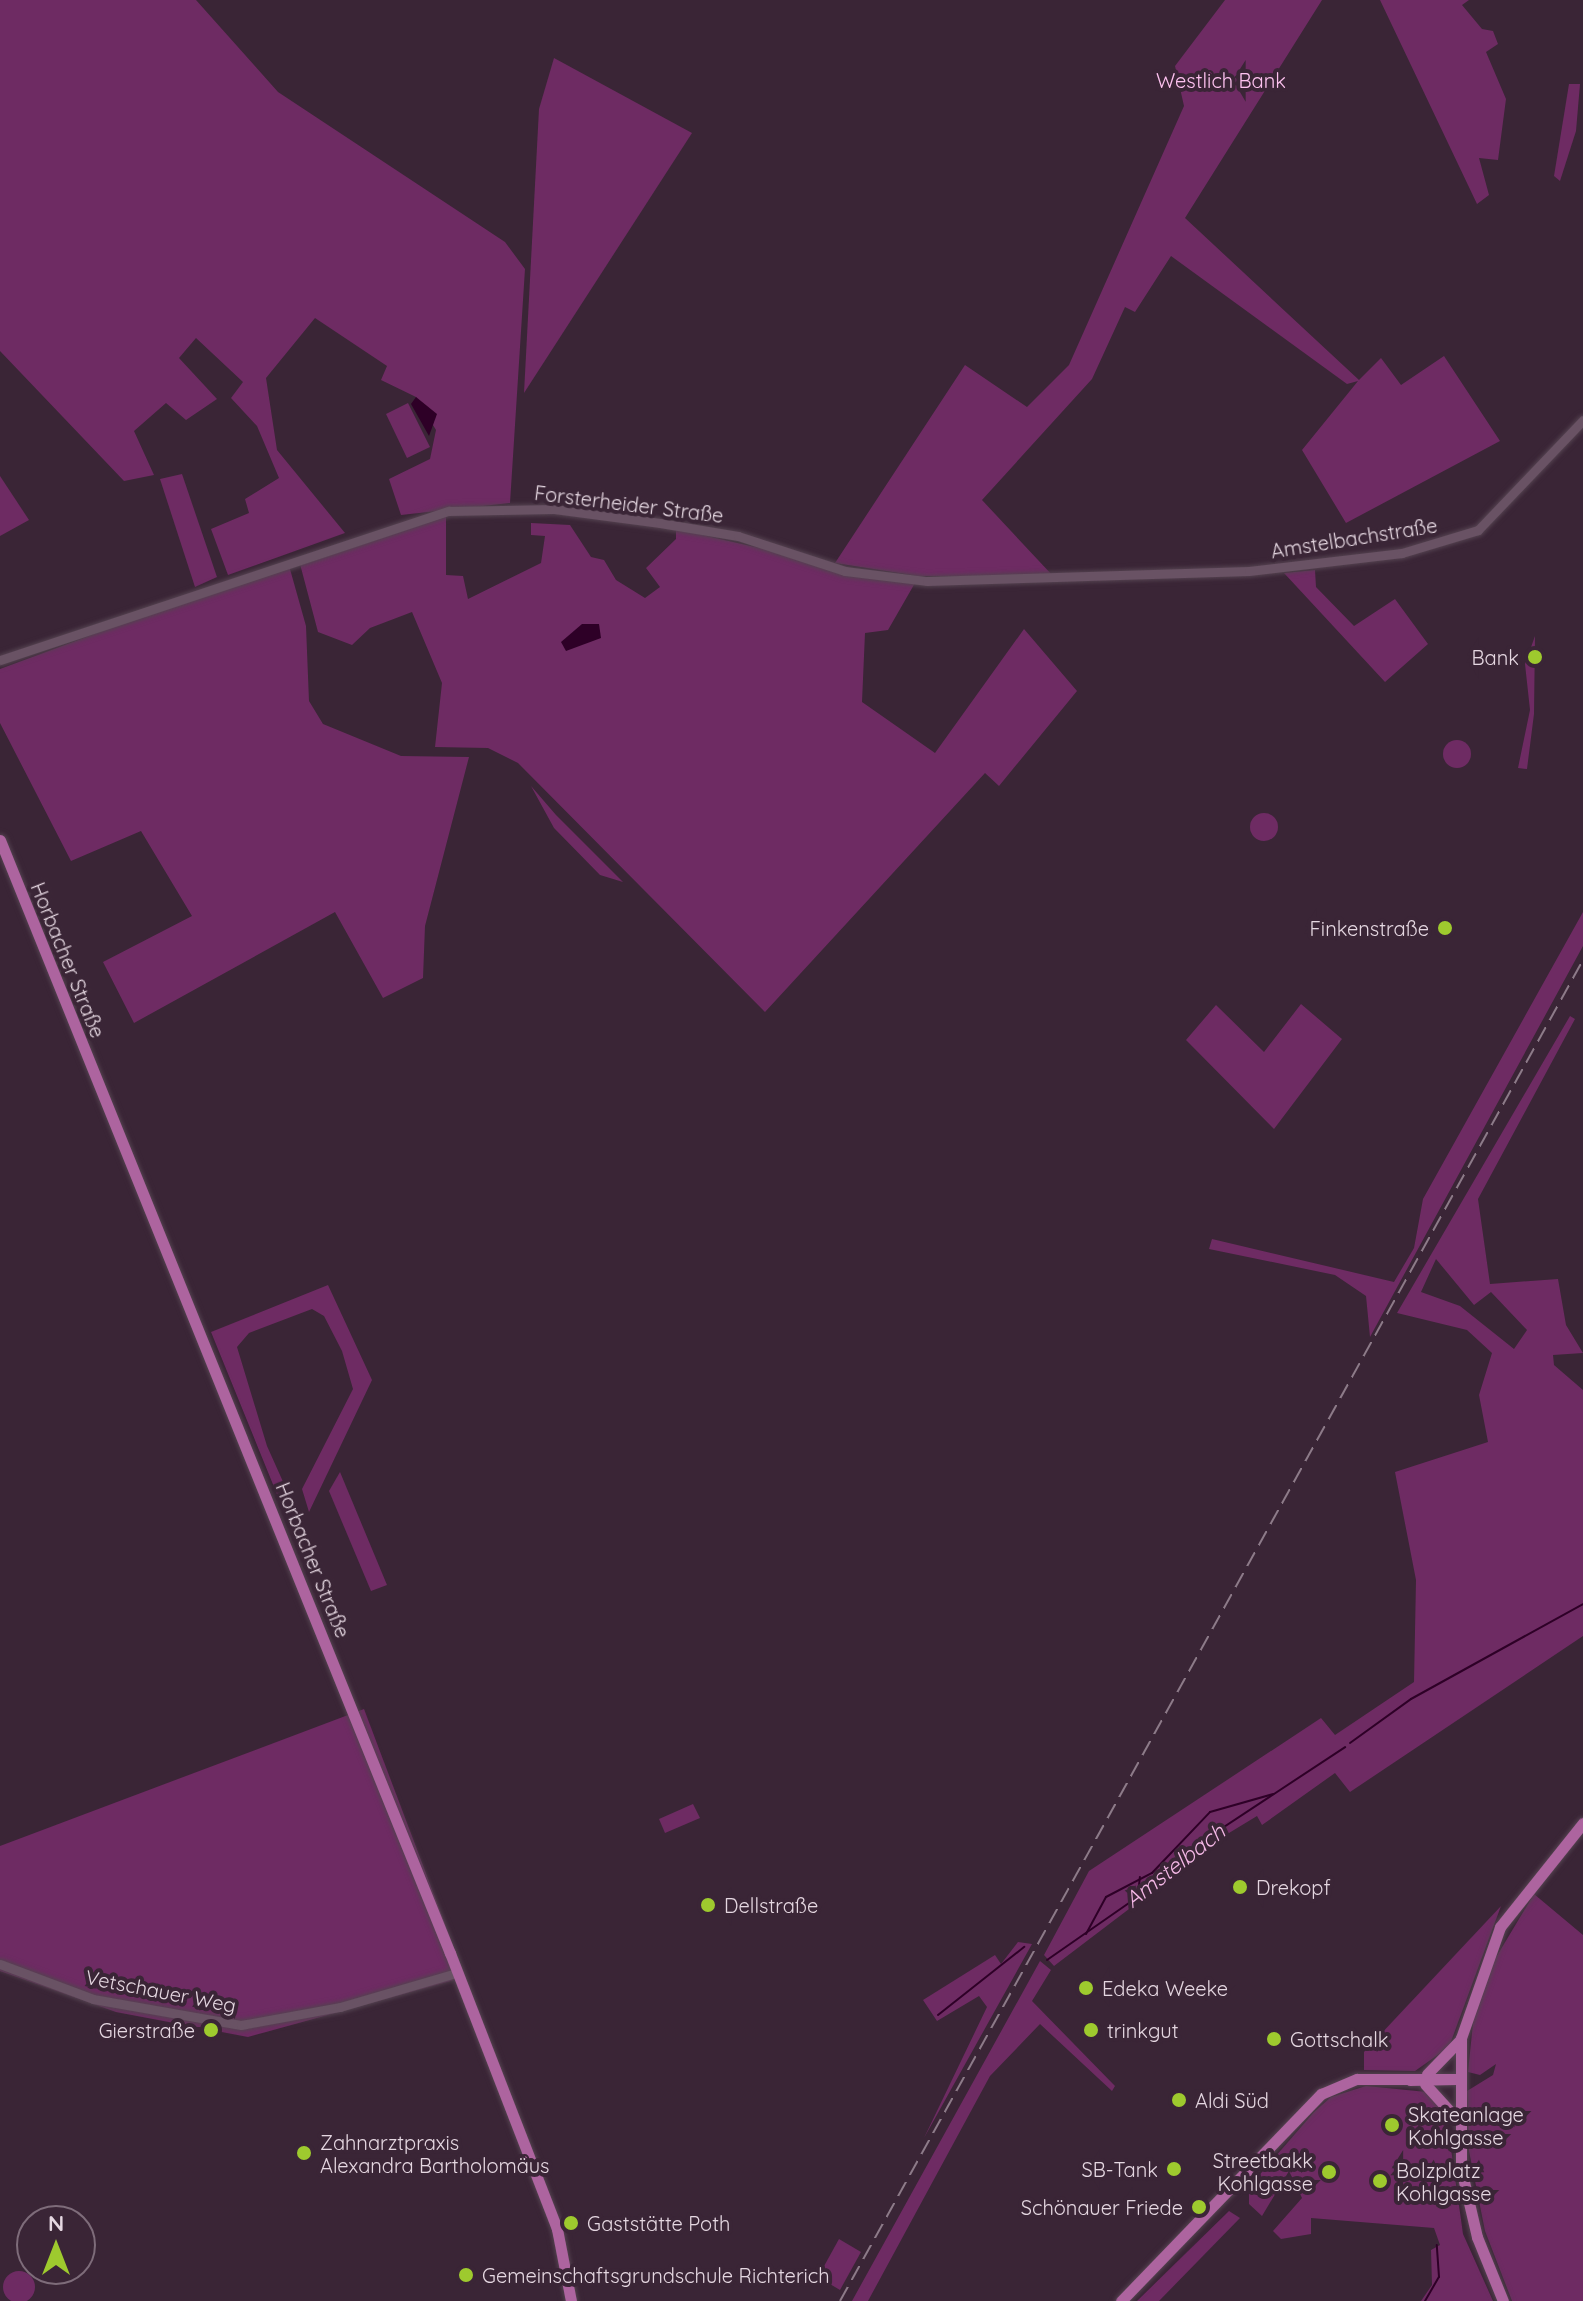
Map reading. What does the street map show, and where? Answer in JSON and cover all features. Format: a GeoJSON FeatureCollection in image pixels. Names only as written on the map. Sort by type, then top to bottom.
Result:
{"type":"FeatureCollection","features":[{"type":"Feature","properties":{"kind":"main road","name":"Horbacher Straße"},"geometry":{"type":"LineString","coordinates":[[0,840],[561,2241],[571,2301]]}},
{"type":"Feature","properties":{"kind":"main road"},"geometry":{"type":"LineString","coordinates":[[1503,2301],[1471,2218],[1455,2117],[1461,2038],[1500,1927],[1583,1823]]}},
{"type":"Feature","properties":{"kind":"main road"},"geometry":{"type":"LineString","coordinates":[[1425,2079],[1461,2038]]}},
{"type":"Feature","properties":{"kind":"main road"},"geometry":{"type":"LineString","coordinates":[[1425,2079],[1455,2117]]}},
{"type":"Feature","properties":{"kind":"main road"},"geometry":{"type":"LineString","coordinates":[[1121,2301],[1321,2094],[1348,2081],[1456,2079]]}},
{"type":"Feature","properties":{"kind":"street","name":"Amstelbachstraße"},"geometry":{"type":"LineString","coordinates":[[1081,579],[1281,569],[1455,540],[1520,491],[1583,420]]}},
{"type":"Feature","properties":{"kind":"street","name":"Forsterheider Straße"},"geometry":{"type":"LineString","coordinates":[[0,660],[449,511],[554,509],[660,523],[738,536],[845,571],[927,581],[1081,579]]}},
{"type":"Feature","properties":{"kind":"street","name":"Vetschauer Weg"},"geometry":{"type":"LineString","coordinates":[[0,1964],[93,1999],[241,2025],[340,2007],[456,1973]]}},
{"type":"Feature","properties":{"kind":"green space"},"geometry":{"type":"Polygon","coordinates":[[[0,0],[196,0],[278,92],[505,242],[525,269],[510,503],[401,515],[389,479],[430,459],[436,430],[416,397],[381,380],[387,366],[315,318],[266,378],[277,450],[345,533],[228,575],[211,529],[249,513],[245,499],[279,478],[257,426],[231,398],[243,382],[196,338],[179,358],[217,399],[186,420],[166,403],[134,431],[154,475],[124,481],[0,351],[0,0]]]}},
{"type":"Feature","properties":{"kind":"green space","name":"Westlich Bank"},"geometry":{"type":"Polygon","coordinates":[[[1225,0],[1322,0],[1185,218],[1359,380],[1381,358],[1401,385],[1444,356],[1500,441],[1346,523],[1302,450],[1358,381],[1347,384],[1171,256],[1135,312],[1125,307],[1092,379],[982,500],[1053,576],[918,576],[835,563],[965,365],[1027,407],[1069,365],[1184,106],[1175,66],[1225,0]]]}},
{"type":"Feature","properties":{"kind":"green space"},"geometry":{"type":"Polygon","coordinates":[[[1380,0],[1469,0],[1462,5],[1482,29],[1493,31],[1498,44],[1486,52],[1506,99],[1498,160],[1479,158],[1489,195],[1477,204],[1380,0]]]}},
{"type":"Feature","properties":{"kind":"green space"},"geometry":{"type":"Polygon","coordinates":[[[554,58],[692,133],[524,393],[539,109],[554,58]]]}},
{"type":"Feature","properties":{"kind":"green space"},"geometry":{"type":"Polygon","coordinates":[[[1569,84],[1580,84],[1576,131],[1560,181],[1554,176],[1569,84]]]}},
{"type":"Feature","properties":{"kind":"green space"},"geometry":{"type":"Polygon","coordinates":[[[408,403],[430,447],[407,458],[386,414],[408,403]]]}},
{"type":"Feature","properties":{"kind":"green space"},"geometry":{"type":"Polygon","coordinates":[[[182,474],[217,577],[195,587],[160,479],[182,474]]]}},
{"type":"Feature","properties":{"kind":"green space"},"geometry":{"type":"Polygon","coordinates":[[[0,476],[29,520],[0,536],[0,476]]]}},
{"type":"Feature","properties":{"kind":"green space"},"geometry":{"type":"Polygon","coordinates":[[[446,516],[446,575],[463,576],[468,599],[541,563],[545,536],[531,535],[531,523],[570,525],[591,557],[604,560],[616,580],[645,598],[660,587],[646,568],[676,539],[676,529],[915,583],[888,630],[865,633],[862,702],[935,753],[1024,629],[1077,691],[999,786],[985,773],[765,1012],[518,763],[488,748],[435,747],[442,683],[412,612],[370,628],[352,645],[318,632],[300,564],[446,516]]]}},
{"type":"Feature","properties":{"kind":"green space"},"geometry":{"type":"Polygon","coordinates":[[[288,562],[306,626],[309,701],[323,724],[401,756],[469,757],[425,926],[423,978],[383,998],[335,912],[134,1023],[103,962],[192,916],[141,831],[71,861],[0,723],[0,669],[288,562]]]}},
{"type":"Feature","properties":{"kind":"green space"},"geometry":{"type":"Polygon","coordinates":[[[1315,570],[1316,587],[1354,626],[1395,599],[1428,644],[1385,682],[1284,573],[1315,570]]]}},
{"type":"Feature","properties":{"kind":"green space"},"geometry":{"type":"Polygon","coordinates":[[[1535,636],[1534,714],[1527,769],[1518,768],[1530,710],[1525,664],[1535,636]]]}},
{"type":"Feature","properties":{"kind":"green space"},"geometry":{"type":"Polygon","coordinates":[[[1457,740],[1467,744],[1471,754],[1467,764],[1457,768],[1447,764],[1443,754],[1447,744],[1457,740]]]}},
{"type":"Feature","properties":{"kind":"green space"},"geometry":{"type":"Polygon","coordinates":[[[531,786],[623,882],[600,875],[554,828],[531,786]]]}},
{"type":"Feature","properties":{"kind":"green space"},"geometry":{"type":"Polygon","coordinates":[[[1264,813],[1274,817],[1278,827],[1274,837],[1264,841],[1254,837],[1250,827],[1254,817],[1264,813]]]}},
{"type":"Feature","properties":{"kind":"green space"},"geometry":{"type":"Polygon","coordinates":[[[1583,912],[1583,946],[1370,1337],[1366,1296],[1335,1275],[1209,1249],[1212,1239],[1394,1282],[1414,1248],[1423,1199],[1583,912]]]}},
{"type":"Feature","properties":{"kind":"green space"},"geometry":{"type":"Polygon","coordinates":[[[1301,1004],[1342,1039],[1274,1129],[1186,1040],[1216,1005],[1264,1052],[1301,1004]]]}},
{"type":"Feature","properties":{"kind":"green space"},"geometry":{"type":"Polygon","coordinates":[[[1570,1016],[1575,1019],[1478,1199],[1490,1284],[1558,1279],[1566,1325],[1583,1353],[1553,1355],[1554,1365],[1583,1390],[1583,1636],[1350,1792],[1335,1773],[1262,1825],[1257,1816],[1229,1833],[1054,1966],[1044,1955],[1089,1871],[1321,1718],[1335,1735],[1414,1682],[1416,1580],[1395,1472],[1488,1442],[1479,1395],[1492,1353],[1467,1330],[1397,1313],[1570,1016]],[[1436,1259],[1421,1292],[1460,1306],[1514,1349],[1527,1330],[1491,1292],[1474,1305],[1436,1259]]]}},
{"type":"Feature","properties":{"kind":"green space"},"geometry":{"type":"Polygon","coordinates":[[[328,1285],[372,1380],[309,1512],[302,1489],[353,1389],[342,1351],[324,1316],[312,1309],[249,1333],[237,1347],[267,1446],[302,1524],[294,1536],[211,1332],[328,1285]]]}},
{"type":"Feature","properties":{"kind":"green space"},"geometry":{"type":"Polygon","coordinates":[[[340,1472],[387,1585],[371,1591],[329,1491],[340,1472]]]}},
{"type":"Feature","properties":{"kind":"green space"},"geometry":{"type":"Polygon","coordinates":[[[364,1709],[465,1977],[248,2037],[116,2012],[0,1971],[0,1846],[364,1709]]]}},
{"type":"Feature","properties":{"kind":"green space"},"geometry":{"type":"Polygon","coordinates":[[[693,1804],[700,1818],[665,1833],[659,1819],[693,1804]]]}},
{"type":"Feature","properties":{"kind":"green space"},"geometry":{"type":"Polygon","coordinates":[[[1534,1894],[1583,1935],[1583,2301],[1512,2301],[1485,2231],[1469,2151],[1467,2091],[1493,2075],[1496,2064],[1480,2075],[1468,2072],[1473,2023],[1492,1964],[1534,1894]]]}},
{"type":"Feature","properties":{"kind":"green space"},"geometry":{"type":"Polygon","coordinates":[[[1501,1906],[1449,2047],[1415,2071],[1364,2070],[1364,2052],[1501,1906]]]}},
{"type":"Feature","properties":{"kind":"green space"},"geometry":{"type":"Polygon","coordinates":[[[1018,1942],[1032,1944],[924,2138],[987,2007],[979,1996],[937,2021],[923,2000],[995,1955],[1001,1964],[1018,1942]]]}},
{"type":"Feature","properties":{"kind":"green space"},"geometry":{"type":"Polygon","coordinates":[[[1040,1961],[1051,1970],[1032,2001],[1115,2086],[1112,2091],[1040,2024],[990,2076],[868,2301],[852,2301],[1040,1961]]]}},
{"type":"Feature","properties":{"kind":"green space"},"geometry":{"type":"Polygon","coordinates":[[[1366,2086],[1427,2092],[1446,2113],[1463,2234],[1493,2301],[1421,2301],[1432,2285],[1431,2250],[1440,2245],[1434,2228],[1311,2218],[1311,2234],[1281,2239],[1273,2231],[1302,2198],[1289,2171],[1262,2216],[1249,2204],[1249,2187],[1314,2112],[1331,2097],[1366,2086]]]}},
{"type":"Feature","properties":{"kind":"green space"},"geometry":{"type":"Polygon","coordinates":[[[1229,2211],[1240,2218],[1159,2301],[1137,2301],[1229,2211]]]}},
{"type":"Feature","properties":{"kind":"green space"},"geometry":{"type":"Polygon","coordinates":[[[839,2239],[861,2252],[840,2290],[818,2277],[839,2239]]]}},
{"type":"Feature","properties":{"kind":"green space"},"geometry":{"type":"Polygon","coordinates":[[[16,2272],[16,2285],[35,2285],[30,2298],[19,2303],[8,2298],[3,2287],[8,2276],[16,2272]]]}},
{"type":"Feature","properties":{"kind":"shaded area"},"geometry":{"type":"Polygon","coordinates":[[[416,397],[437,414],[429,436],[411,404],[416,397]]]}},
{"type":"Feature","properties":{"kind":"shaded area"},"geometry":{"type":"Polygon","coordinates":[[[582,624],[599,624],[601,638],[566,651],[561,642],[582,624]]]}},
{"type":"Feature","properties":{"kind":"waterway","name":"Amstelbach"},"geometry":{"type":"LineString","coordinates":[[1350,1743],[1411,1699],[1583,1604]]}},
{"type":"Feature","properties":{"kind":"waterway","name":"Amstelbach"},"geometry":{"type":"LineString","coordinates":[[1047,1960],[1142,1894],[1189,1850],[1345,1747]]}},
{"type":"Feature","properties":{"kind":"waterway"},"geometry":{"type":"LineString","coordinates":[[1086,1934],[1106,1897],[1152,1873],[1210,1812],[1273,1794]]}},
{"type":"Feature","properties":{"kind":"waterway"},"geometry":{"type":"LineString","coordinates":[[1138,1895],[1140,1877]]}},
{"type":"Feature","properties":{"kind":"waterway","name":"Amstelbach"},"geometry":{"type":"LineString","coordinates":[[938,2015],[1024,1947]]}},
{"type":"Feature","properties":{"kind":"waterway"},"geometry":{"type":"LineString","coordinates":[[1425,2301],[1439,2277],[1437,2245]]}},
{"type":"Feature","properties":{"kind":"railway"},"geometry":{"type":"LineString","coordinates":[[840,2301],[1583,960]]}},
{"type":"Feature","properties":{"kind":"place","name":"Bank"},"geometry":{"type":"Point","coordinates":[1535,657]}},
{"type":"Feature","properties":{"kind":"place","name":"Finkenstraße"},"geometry":{"type":"Point","coordinates":[1445,928]}},
{"type":"Feature","properties":{"kind":"place","name":"Drekopf"},"geometry":{"type":"Point","coordinates":[1240,1887]}},
{"type":"Feature","properties":{"kind":"place","name":"Dellstraße"},"geometry":{"type":"Point","coordinates":[708,1905]}},
{"type":"Feature","properties":{"kind":"place","name":"Edeka Weeke"},"geometry":{"type":"Point","coordinates":[1086,1988]}},
{"type":"Feature","properties":{"kind":"place","name":"Gierstraße"},"geometry":{"type":"Point","coordinates":[211,2030]}},
{"type":"Feature","properties":{"kind":"place","name":"trinkgut"},"geometry":{"type":"Point","coordinates":[1091,2030]}},
{"type":"Feature","properties":{"kind":"place","name":"Gottschalk"},"geometry":{"type":"Point","coordinates":[1274,2039]}},
{"type":"Feature","properties":{"kind":"place","name":"Aldi Süd"},"geometry":{"type":"Point","coordinates":[1179,2100]}},
{"type":"Feature","properties":{"kind":"place","name":"Skateanlage Kohlgasse"},"geometry":{"type":"Point","coordinates":[1392,2125]}},
{"type":"Feature","properties":{"kind":"place","name":"Zahnarztpraxis Alexandra Bartholomäus"},"geometry":{"type":"Point","coordinates":[304,2153]}},
{"type":"Feature","properties":{"kind":"place","name":"SB-Tank"},"geometry":{"type":"Point","coordinates":[1174,2169]}},
{"type":"Feature","properties":{"kind":"place","name":"Streetbakk Kohlgasse"},"geometry":{"type":"Point","coordinates":[1329,2172]}},
{"type":"Feature","properties":{"kind":"place","name":"Bolzplatz Kohlgasse"},"geometry":{"type":"Point","coordinates":[1380,2181]}},
{"type":"Feature","properties":{"kind":"place","name":"Schönauer Friede"},"geometry":{"type":"Point","coordinates":[1199,2207]}},
{"type":"Feature","properties":{"kind":"place","name":"Gaststätte Poth"},"geometry":{"type":"Point","coordinates":[571,2223]}},
{"type":"Feature","properties":{"kind":"place","name":"Gemeinschaftsgrundschule Richterich"},"geometry":{"type":"Point","coordinates":[466,2275]}}]}
